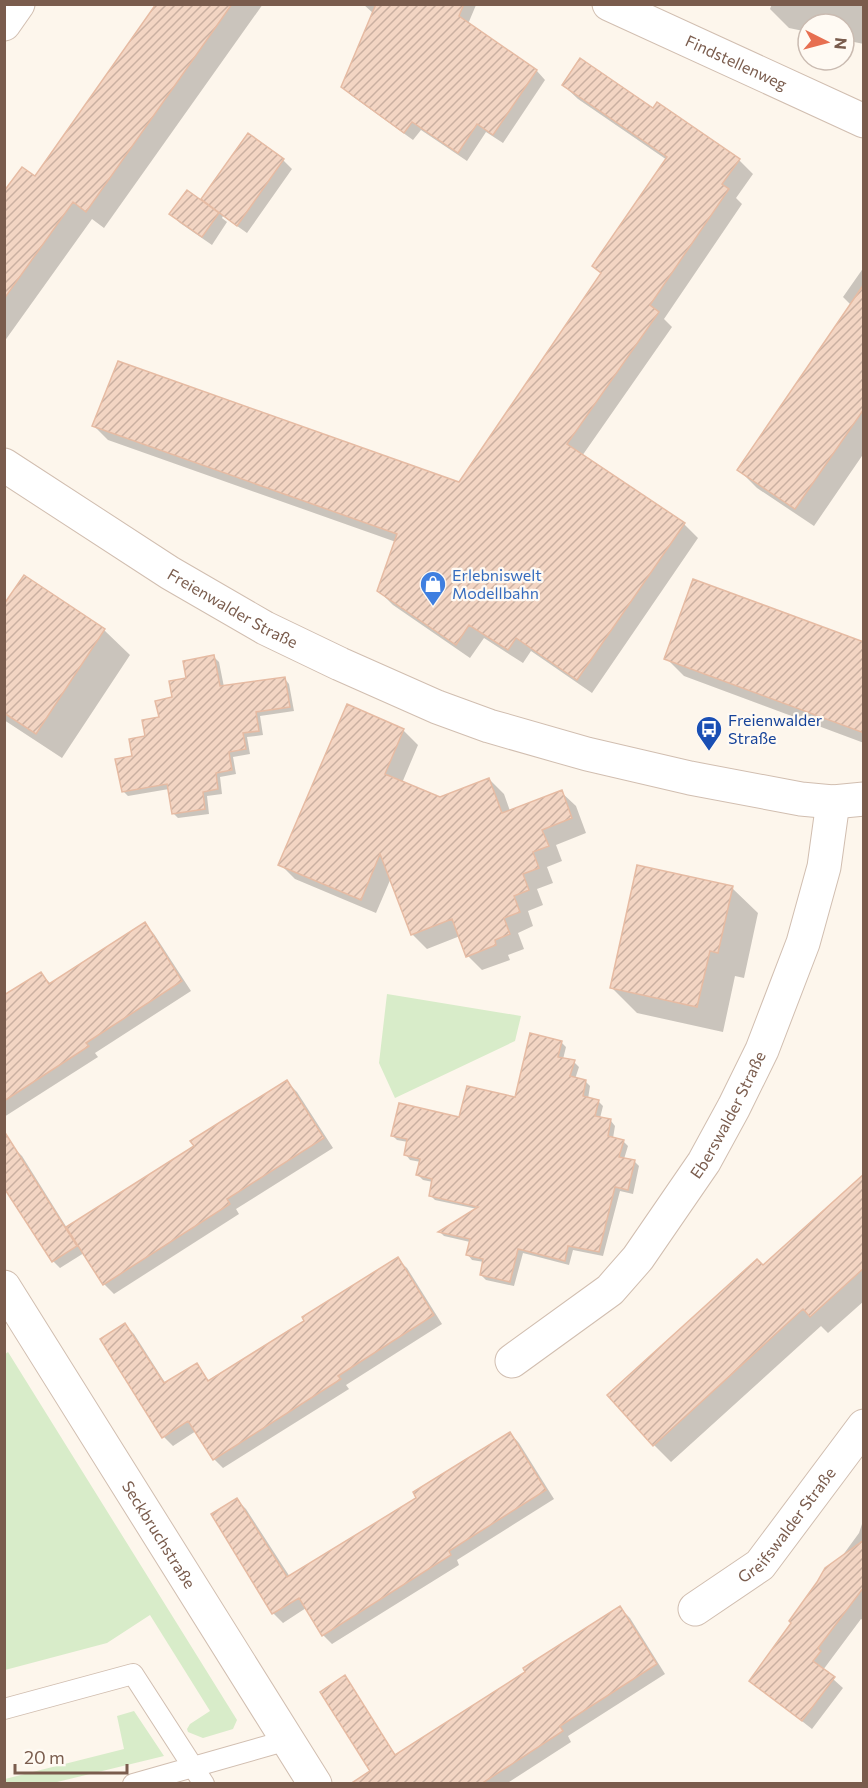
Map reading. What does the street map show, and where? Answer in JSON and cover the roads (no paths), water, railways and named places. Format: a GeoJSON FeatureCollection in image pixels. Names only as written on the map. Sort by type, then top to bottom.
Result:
{"type":"FeatureCollection","features":[{"type":"Feature","properties":{"kind":"street"},"geometry":{"type":"LineString","coordinates":[[4,24],[18,4]]}},
{"type":"Feature","properties":{"kind":"street","name":"Findstellenweg"},"geometry":{"type":"LineString","coordinates":[[609,4],[864,121]]}},
{"type":"Feature","properties":{"kind":"street","name":"Freienwalder Straße"},"geometry":{"type":"LineString","coordinates":[[4,465],[170,573],[264,628],[437,707],[489,726],[597,757],[719,784],[801,799],[848,800]]}},
{"type":"Feature","properties":{"kind":"street","name":"Eberswalder Straße"},"geometry":{"type":"LineString","coordinates":[[512,1361],[610,1290],[638,1258],[704,1162],[762,1050],[802,943],[824,867],[848,800]]}},
{"type":"Feature","properties":{"kind":"street","name":"Seckbruchstraße"},"geometry":{"type":"LineString","coordinates":[[4,1287],[315,1784]]}},
{"type":"Feature","properties":{"kind":"street","name":"Greifswalder Straße"},"geometry":{"type":"LineString","coordinates":[[695,1609],[760,1565],[864,1426]]}},
{"type":"Feature","properties":{"kind":"lane"},"geometry":{"type":"LineString","coordinates":[[4,1709],[133,1674],[204,1784]]}},
{"type":"Feature","properties":{"kind":"lane"},"geometry":{"type":"LineString","coordinates":[[133,1784],[288,1740]]}},
{"type":"Feature","properties":{"kind":"place","name":"Erlebniswelt Modellbahn"},"geometry":{"type":"Point","coordinates":[433,607]}},
{"type":"Feature","properties":{"kind":"place","name":"Freienwalder Straße"},"geometry":{"type":"Point","coordinates":[709,752]}}]}
